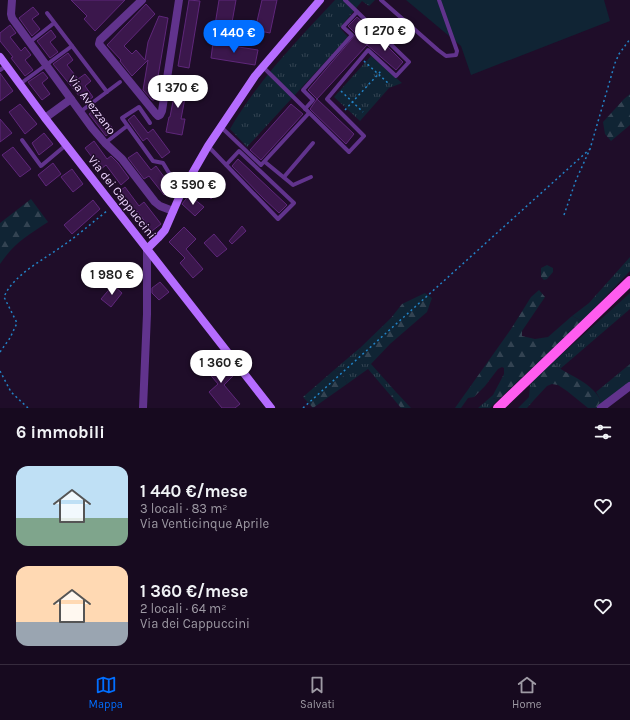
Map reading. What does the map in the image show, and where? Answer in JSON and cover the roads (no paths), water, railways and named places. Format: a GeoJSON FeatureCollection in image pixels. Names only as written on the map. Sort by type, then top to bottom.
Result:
{"type":"FeatureCollection","features":[{"type":"Feature","properties":{"kind":"main road"},"geometry":{"type":"LineString","coordinates":[[498,408],[630,281]]}},
{"type":"Feature","properties":{"kind":"street","name":"Via Avezzano"},"geometry":{"type":"LineString","coordinates":[[12,0],[12,17],[80,112],[105,143],[122,159],[155,202],[160,206],[173,211]]}},
{"type":"Feature","properties":{"kind":"street"},"geometry":{"type":"LineString","coordinates":[[142,0],[100,40],[99,44],[158,116],[162,111],[179,0]]}},
{"type":"Feature","properties":{"kind":"street"},"geometry":{"type":"LineString","coordinates":[[143,408],[147,314],[147,249],[165,230],[188,180],[220,127],[263,67],[320,0]]}},
{"type":"Feature","properties":{"kind":"street","name":"Via dei Cappuccini"},"geometry":{"type":"LineString","coordinates":[[0,57],[3,68],[20,84],[271,408]]}},
{"type":"Feature","properties":{"kind":"street"},"geometry":{"type":"LineString","coordinates":[[45,118],[71,99]]}},
{"type":"Feature","properties":{"kind":"street"},"geometry":{"type":"LineString","coordinates":[[601,408],[630,386]]}},
{"type":"Feature","properties":{"kind":"lane"},"geometry":{"type":"LineString","coordinates":[[263,67],[348,152],[364,136],[327,99],[368,50],[396,76],[409,62],[345,0]]}},
{"type":"Feature","properties":{"kind":"lane"},"geometry":{"type":"LineString","coordinates":[[382,0],[446,56],[456,55],[457,51],[439,0]]}},
{"type":"Feature","properties":{"kind":"lane"},"geometry":{"type":"LineString","coordinates":[[305,109],[313,100],[302,90],[352,35],[343,27],[357,12]]}},
{"type":"Feature","properties":{"kind":"lane"},"geometry":{"type":"LineString","coordinates":[[47,13],[107,92]]}},
{"type":"Feature","properties":{"kind":"lane"},"geometry":{"type":"LineString","coordinates":[[30,42],[54,23]]}},
{"type":"Feature","properties":{"kind":"lane"},"geometry":{"type":"LineString","coordinates":[[20,84],[72,46]]}},
{"type":"Feature","properties":{"kind":"lane"},"geometry":{"type":"LineString","coordinates":[[80,112],[120,82]]}},
{"type":"Feature","properties":{"kind":"lane"},"geometry":{"type":"LineString","coordinates":[[150,123],[139,106],[122,118],[153,161],[162,163],[172,178]]}},
{"type":"Feature","properties":{"kind":"lane"},"geometry":{"type":"LineString","coordinates":[[220,127],[261,165],[310,113]]}},
{"type":"Feature","properties":{"kind":"lane"},"geometry":{"type":"LineString","coordinates":[[105,143],[127,126]]}},
{"type":"Feature","properties":{"kind":"lane"},"geometry":{"type":"LineString","coordinates":[[22,140],[41,166],[67,145]]}},
{"type":"Feature","properties":{"kind":"lane"},"geometry":{"type":"LineString","coordinates":[[284,177],[313,143]]}},
{"type":"Feature","properties":{"kind":"lane"},"geometry":{"type":"LineString","coordinates":[[208,146],[226,165],[278,218],[294,202],[239,151],[226,165]]}},
{"type":"Feature","properties":{"kind":"lane"},"geometry":{"type":"LineString","coordinates":[[265,162],[293,184],[311,177]]}}]}
